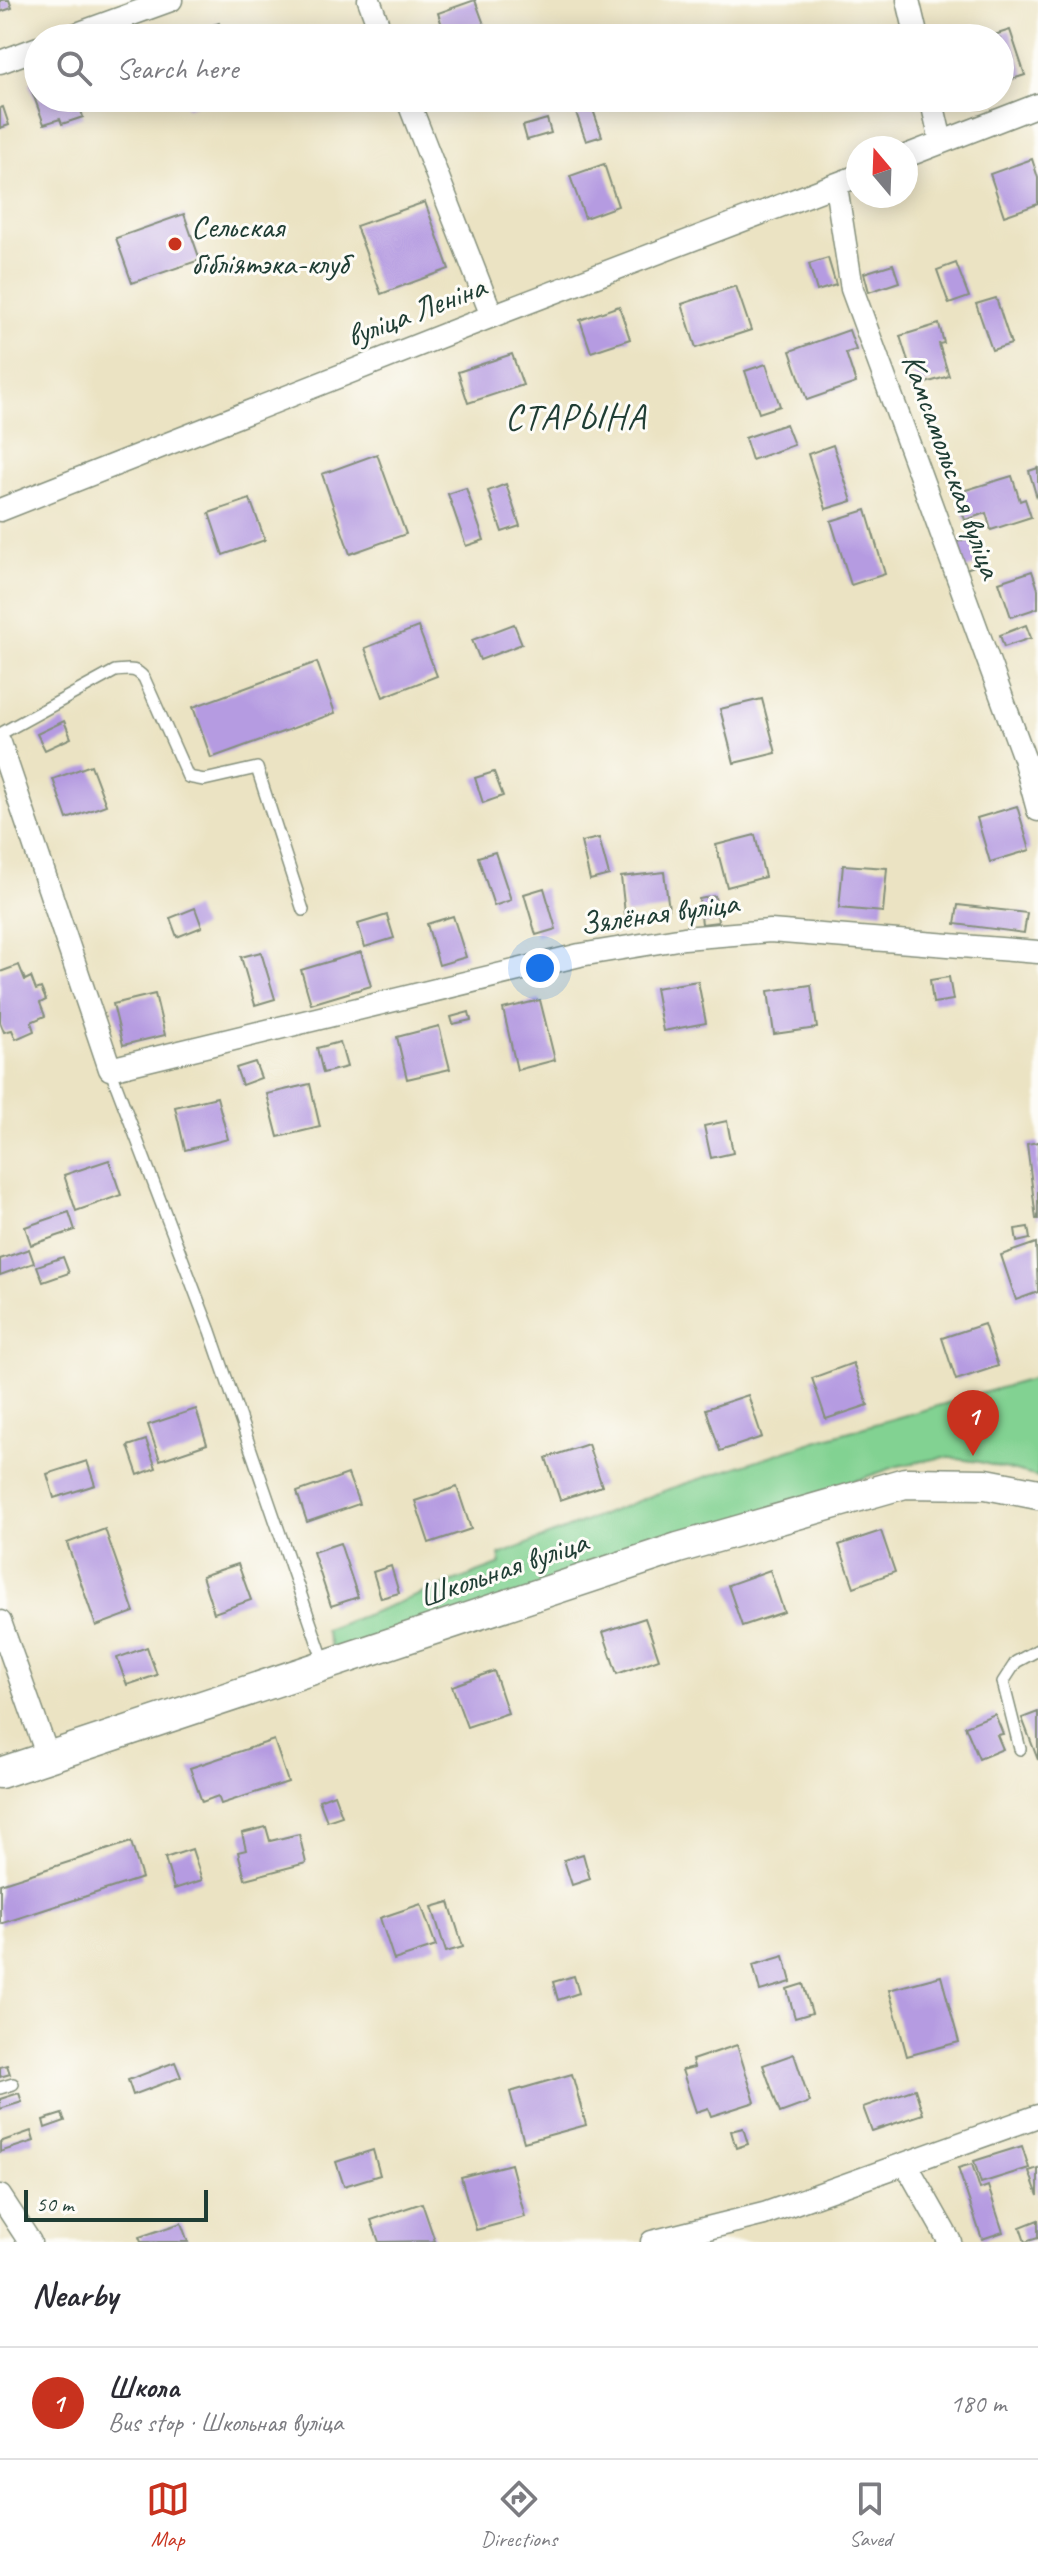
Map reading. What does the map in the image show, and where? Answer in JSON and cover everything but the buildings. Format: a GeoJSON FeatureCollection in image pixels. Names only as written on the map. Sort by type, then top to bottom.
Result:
{"type":"FeatureCollection","features":[{"type":"Feature","properties":{"kind":"main road","name":"Школьная вуліца"},"geometry":{"type":"LineString","coordinates":[[0,1773],[678,1548],[905,1483],[986,1484],[1038,1494]]}},
{"type":"Feature","properties":{"kind":"street"},"geometry":{"type":"LineString","coordinates":[[105,24],[171,0]]}},
{"type":"Feature","properties":{"kind":"street"},"geometry":{"type":"LineString","coordinates":[[369,0],[378,24]]}},
{"type":"Feature","properties":{"kind":"street"},"geometry":{"type":"LineString","coordinates":[[908,0],[914,24]]}},
{"type":"Feature","properties":{"kind":"street"},"geometry":{"type":"LineString","coordinates":[[0,62],[24,53]]}},
{"type":"Feature","properties":{"kind":"street"},"geometry":{"type":"LineString","coordinates":[[918,151],[1038,105]]}},
{"type":"Feature","properties":{"kind":"street"},"geometry":{"type":"LineString","coordinates":[[412,112],[492,316]]}},
{"type":"Feature","properties":{"kind":"street"},"geometry":{"type":"LineString","coordinates":[[934,112],[941,141]]}},
{"type":"Feature","properties":{"kind":"street","name":"вуліца Леніна"},"geometry":{"type":"LineString","coordinates":[[0,510],[492,316],[846,181]]}},
{"type":"Feature","properties":{"kind":"street","name":"Камсамольская вуліца"},"geometry":{"type":"LineString","coordinates":[[836,186],[852,289],[1024,758],[1038,810]]}},
{"type":"Feature","properties":{"kind":"street"},"geometry":{"type":"LineString","coordinates":[[0,743],[110,1069]]}},
{"type":"Feature","properties":{"kind":"street","name":"Зялёная вуліца"},"geometry":{"type":"LineString","coordinates":[[110,1069],[580,955],[684,938],[770,931],[1038,952]]}},
{"type":"Feature","properties":{"kind":"street"},"geometry":{"type":"LineString","coordinates":[[0,1622],[48,1757]]}},
{"type":"Feature","properties":{"kind":"street"},"geometry":{"type":"LineString","coordinates":[[652,2242],[764,2214],[1038,2116]]}},
{"type":"Feature","properties":{"kind":"street"},"geometry":{"type":"LineString","coordinates":[[906,2164],[950,2242]]}},
{"type":"Feature","properties":{"kind":"street"},"geometry":{"type":"LineString","coordinates":[[0,2196],[30,2242]]}},
{"type":"Feature","properties":{"kind":"lane"},"geometry":{"type":"LineString","coordinates":[[0,734],[115,671],[138,671],[144,678],[188,777],[204,780],[257,768],[303,910]]}},
{"type":"Feature","properties":{"kind":"lane"},"geometry":{"type":"LineString","coordinates":[[110,1069],[210,1331],[326,1667]]}},
{"type":"Feature","properties":{"kind":"lane"},"geometry":{"type":"LineString","coordinates":[[1020,1749],[1003,1682],[1016,1662],[1038,1650]]}},
{"type":"Feature","properties":{"kind":"lane"},"geometry":{"type":"LineString","coordinates":[[0,2088],[13,2084]]}},
{"type":"Feature","properties":{"kind":"green space"},"geometry":{"type":"Polygon","coordinates":[[[1038,1377],[1038,1477],[944,1457],[898,1466],[335,1659],[325,1630],[501,1564],[499,1555],[669,1489],[819,1440],[1038,1377]]]}},
{"type":"Feature","properties":{"kind":"place","name":"Сельская бібліятэка-клуб"},"geometry":{"type":"Point","coordinates":[175,244]}},
{"type":"Feature","properties":{"kind":"place","name":"Школа"},"geometry":{"type":"Point","coordinates":[973,1456]}},
{"type":"Feature","properties":{"kind":"district","name":"СТАРЫНА"},"geometry":{"type":"Point","coordinates":[576,417]}}]}
